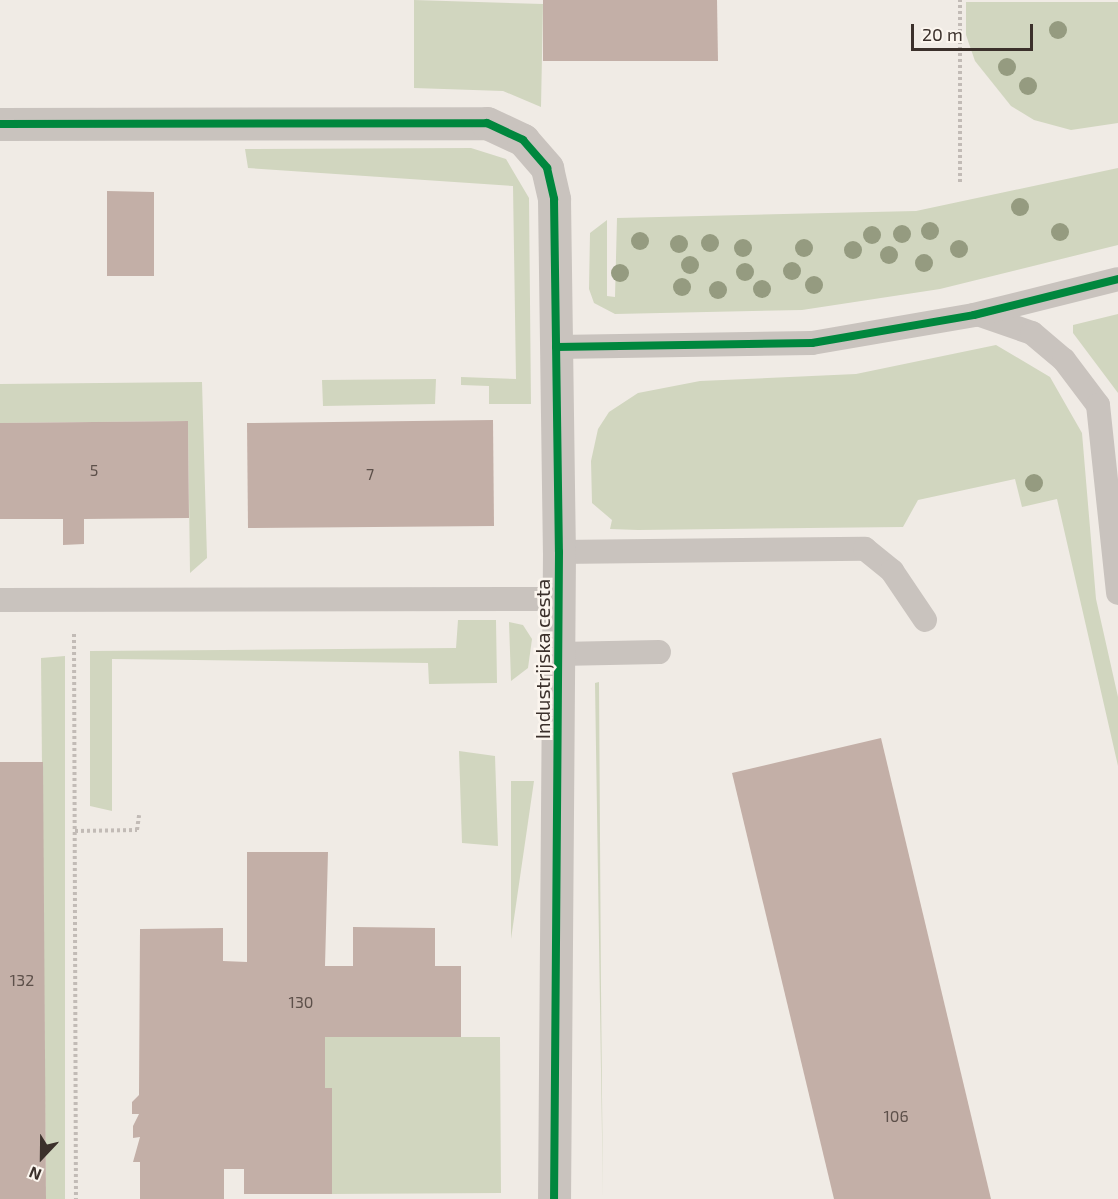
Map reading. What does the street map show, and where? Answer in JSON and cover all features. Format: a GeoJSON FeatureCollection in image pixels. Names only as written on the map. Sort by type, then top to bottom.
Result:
{"type":"FeatureCollection","features":[{"type":"Feature","properties":{"kind":"street","name":"Industrijska cesta"},"geometry":{"type":"LineString","coordinates":[[0,124],[469,122],[513,134],[542,159],[553,188],[559,552],[554,1199]]}},
{"type":"Feature","properties":{"kind":"lane"},"geometry":{"type":"LineString","coordinates":[[555,347],[812,343],[974,315],[1118,279]]}},
{"type":"Feature","properties":{"kind":"lane"},"geometry":{"type":"LineString","coordinates":[[974,315],[1000,318],[1032,333],[1064,360],[1098,405],[1118,593]]}},
{"type":"Feature","properties":{"kind":"lane"},"geometry":{"type":"LineString","coordinates":[[559,552],[865,549],[892,571],[925,620]]}},
{"type":"Feature","properties":{"kind":"lane"},"geometry":{"type":"LineString","coordinates":[[0,600],[558,599]]}},
{"type":"Feature","properties":{"kind":"lane"},"geometry":{"type":"LineString","coordinates":[[559,654],[659,652]]}},
{"type":"Feature","properties":{"kind":"path"},"geometry":{"type":"LineString","coordinates":[[960,0],[960,183]]}},
{"type":"Feature","properties":{"kind":"path"},"geometry":{"type":"LineString","coordinates":[[74,600],[76,1199]]}},
{"type":"Feature","properties":{"kind":"path"},"geometry":{"type":"LineString","coordinates":[[75,831],[137,830],[139,815]]}},
{"type":"Feature","properties":{"kind":"green space"},"geometry":{"type":"Polygon","coordinates":[[[414,0],[543,4],[541,107],[503,91],[414,88],[414,0]]]}},
{"type":"Feature","properties":{"kind":"green space"},"geometry":{"type":"Polygon","coordinates":[[[966,2],[1118,2],[1118,123],[1071,130],[1034,120],[1011,106],[975,61],[966,35],[966,2]]]}},
{"type":"Feature","properties":{"kind":"green space"},"geometry":{"type":"Polygon","coordinates":[[[471,148],[506,159],[529,198],[531,404],[489,404],[489,386],[461,385],[461,377],[516,379],[513,186],[248,168],[245,149],[471,148]]]}},
{"type":"Feature","properties":{"kind":"green space"},"geometry":{"type":"Polygon","coordinates":[[[1118,168],[1118,245],[940,289],[802,310],[615,314],[594,303],[589,289],[590,233],[607,220],[607,296],[615,297],[617,218],[916,211],[1118,168]]]}},
{"type":"Feature","properties":{"kind":"green space"},"geometry":{"type":"Polygon","coordinates":[[[1118,314],[1118,393],[1073,333],[1073,325],[1118,314]]]}},
{"type":"Feature","properties":{"kind":"green space"},"geometry":{"type":"Polygon","coordinates":[[[996,345],[1050,377],[1082,433],[1096,599],[1118,697],[1118,766],[1057,499],[1022,507],[1015,479],[918,500],[903,527],[638,530],[610,529],[612,520],[592,503],[591,461],[598,429],[609,412],[638,393],[700,381],[856,374],[996,345]]]}},
{"type":"Feature","properties":{"kind":"green space"},"geometry":{"type":"Polygon","coordinates":[[[436,379],[435,404],[323,406],[322,380],[436,379]]]}},
{"type":"Feature","properties":{"kind":"green space"},"geometry":{"type":"Polygon","coordinates":[[[202,382],[207,558],[190,573],[188,421],[0,423],[0,384],[202,382]]]}},
{"type":"Feature","properties":{"kind":"green space"},"geometry":{"type":"Polygon","coordinates":[[[458,620],[496,620],[497,683],[429,684],[428,663],[112,659],[112,811],[90,806],[90,651],[456,648],[458,620]]]}},
{"type":"Feature","properties":{"kind":"green space"},"geometry":{"type":"Polygon","coordinates":[[[509,622],[523,625],[532,639],[528,668],[511,681],[509,622]]]}},
{"type":"Feature","properties":{"kind":"green space"},"geometry":{"type":"Polygon","coordinates":[[[65,656],[65,1199],[46,1199],[41,658],[65,656]]]}},
{"type":"Feature","properties":{"kind":"green space"},"geometry":{"type":"Polygon","coordinates":[[[599,682],[601,988],[603,1199],[595,683],[599,682]]]}},
{"type":"Feature","properties":{"kind":"green space"},"geometry":{"type":"Polygon","coordinates":[[[459,751],[495,756],[498,846],[462,843],[459,751]]]}},
{"type":"Feature","properties":{"kind":"green space"},"geometry":{"type":"Polygon","coordinates":[[[511,781],[534,781],[511,939],[511,781]]]}},
{"type":"Feature","properties":{"kind":"green space"},"geometry":{"type":"Polygon","coordinates":[[[325,1037],[500,1037],[501,1193],[332,1194],[332,1088],[325,1088],[325,1037]]]}},
{"type":"Feature","properties":{"kind":"building"},"geometry":{"type":"Polygon","coordinates":[[[543,0],[717,0],[718,61],[543,61],[543,0]]]}},
{"type":"Feature","properties":{"kind":"building"},"geometry":{"type":"Polygon","coordinates":[[[107,191],[154,192],[154,276],[107,276],[107,191]]]}},
{"type":"Feature","properties":{"kind":"building"},"geometry":{"type":"Polygon","coordinates":[[[493,420],[494,526],[248,528],[247,423],[493,420]]]}},
{"type":"Feature","properties":{"kind":"building"},"geometry":{"type":"Polygon","coordinates":[[[188,421],[189,518],[84,519],[84,544],[63,545],[63,519],[0,519],[0,423],[188,421]]]}},
{"type":"Feature","properties":{"kind":"building"},"geometry":{"type":"Polygon","coordinates":[[[881,738],[991,1199],[834,1199],[732,773],[881,738]]]}},
{"type":"Feature","properties":{"kind":"building"},"geometry":{"type":"Polygon","coordinates":[[[0,762],[43,762],[46,1199],[0,1199],[0,762]]]}},
{"type":"Feature","properties":{"kind":"building"},"geometry":{"type":"Polygon","coordinates":[[[247,852],[328,852],[325,966],[353,966],[353,927],[435,928],[435,966],[461,966],[461,1037],[325,1037],[325,1088],[332,1088],[332,1194],[244,1194],[244,1169],[224,1169],[224,1199],[140,1199],[140,1162],[133,1162],[140,1137],[133,1138],[133,1126],[139,1114],[132,1114],[132,1102],[139,1095],[140,929],[223,928],[223,961],[247,962],[247,852]]]}},
{"type":"Feature","properties":{"kind":"cycle path"},"geometry":{"type":"LineString","coordinates":[[0,124],[487,123],[523,140],[547,168],[554,199],[559,552],[554,1199]]}},
{"type":"Feature","properties":{"kind":"cycle path"},"geometry":{"type":"LineString","coordinates":[[556,347],[812,343],[974,315],[1118,279]]}}]}
